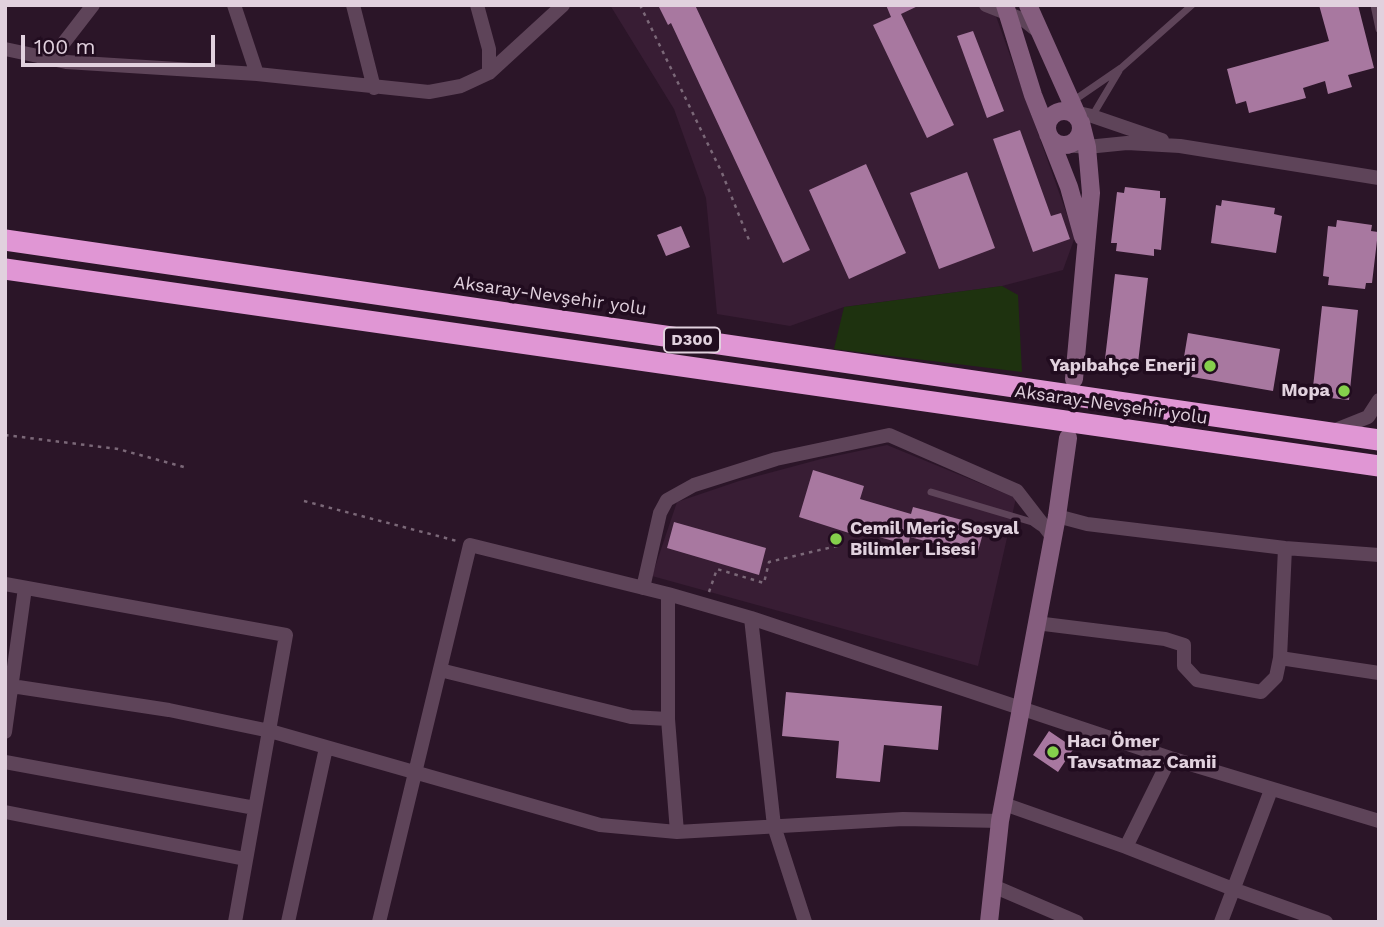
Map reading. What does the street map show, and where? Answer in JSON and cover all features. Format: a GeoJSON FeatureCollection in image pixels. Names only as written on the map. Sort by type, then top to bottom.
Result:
{"type":"FeatureCollection","features":[{"type":"Feature","properties":{"kind":"highway","name":"Aksaray-Nevşehir yolu"},"geometry":{"type":"LineString","coordinates":[[5,240],[1379,440]]}},
{"type":"Feature","properties":{"kind":"highway","name":"Aksaray-Nevşehir yolu"},"geometry":{"type":"LineString","coordinates":[[5,269],[1379,468]]}},
{"type":"Feature","properties":{"kind":"street"},"geometry":{"type":"LineString","coordinates":[[52,58],[93,5]]}},
{"type":"Feature","properties":{"kind":"street"},"geometry":{"type":"LineString","coordinates":[[234,5],[257,74]]}},
{"type":"Feature","properties":{"kind":"street"},"geometry":{"type":"LineString","coordinates":[[353,5],[374,88]]}},
{"type":"Feature","properties":{"kind":"street"},"geometry":{"type":"LineString","coordinates":[[477,5],[489,49],[489,73]]}},
{"type":"Feature","properties":{"kind":"street"},"geometry":{"type":"LineString","coordinates":[[5,49],[66,62],[257,74],[429,92],[461,86],[489,73],[563,5]]}},
{"type":"Feature","properties":{"kind":"street"},"geometry":{"type":"LineString","coordinates":[[986,5],[1007,9],[1039,32]]}},
{"type":"Feature","properties":{"kind":"street"},"geometry":{"type":"LineString","coordinates":[[1028,5],[1077,123],[1091,193],[1074,379]]}},
{"type":"Feature","properties":{"kind":"street"},"geometry":{"type":"LineString","coordinates":[[1007,9],[1069,187],[1085,245]]}},
{"type":"Feature","properties":{"kind":"street"},"geometry":{"type":"LineString","coordinates":[[1048,133],[1055,142],[1077,123]]}},
{"type":"Feature","properties":{"kind":"street"},"geometry":{"type":"LineString","coordinates":[[1077,123],[1127,143],[1180,146]]}},
{"type":"Feature","properties":{"kind":"street"},"geometry":{"type":"LineString","coordinates":[[1077,123],[1180,146],[1379,178]]}},
{"type":"Feature","properties":{"kind":"street"},"geometry":{"type":"LineString","coordinates":[[1329,432],[1368,417],[1379,400]]}},
{"type":"Feature","properties":{"kind":"street"},"geometry":{"type":"LineString","coordinates":[[643,588],[660,513],[667,500],[694,485],[776,459],[889,435],[1017,491],[1051,535]]}},
{"type":"Feature","properties":{"kind":"street"},"geometry":{"type":"LineString","coordinates":[[987,922],[1002,813],[1051,535],[1057,516],[1068,438]]}},
{"type":"Feature","properties":{"kind":"street"},"geometry":{"type":"LineString","coordinates":[[1057,516],[1087,524],[1285,548],[1379,555]]}},
{"type":"Feature","properties":{"kind":"street"},"geometry":{"type":"LineString","coordinates":[[379,922],[470,545],[668,594],[751,618],[1170,758],[1379,821]]}},
{"type":"Feature","properties":{"kind":"street"},"geometry":{"type":"LineString","coordinates":[[1036,623],[1165,639],[1184,645],[1184,666],[1197,680],[1261,692],[1276,677],[1280,658],[1285,548]]}},
{"type":"Feature","properties":{"kind":"street"},"geometry":{"type":"LineString","coordinates":[[5,584],[286,635],[235,922]]}},
{"type":"Feature","properties":{"kind":"street"},"geometry":{"type":"LineString","coordinates":[[5,732],[8,686],[25,588]]}},
{"type":"Feature","properties":{"kind":"street"},"geometry":{"type":"LineString","coordinates":[[668,594],[668,719],[677,832]]}},
{"type":"Feature","properties":{"kind":"street"},"geometry":{"type":"LineString","coordinates":[[751,618],[774,826],[805,922]]}},
{"type":"Feature","properties":{"kind":"street"},"geometry":{"type":"LineString","coordinates":[[1280,658],[1379,673]]}},
{"type":"Feature","properties":{"kind":"street"},"geometry":{"type":"LineString","coordinates":[[440,670],[631,718],[668,719]]}},
{"type":"Feature","properties":{"kind":"street"},"geometry":{"type":"LineString","coordinates":[[8,686],[169,710],[270,731],[600,825],[677,832],[1002,813],[1126,847],[1326,922]]}},
{"type":"Feature","properties":{"kind":"street"},"geometry":{"type":"LineString","coordinates":[[288,922],[327,748]]}},
{"type":"Feature","properties":{"kind":"street"},"geometry":{"type":"LineString","coordinates":[[1126,847],[1170,758]]}},
{"type":"Feature","properties":{"kind":"street"},"geometry":{"type":"LineString","coordinates":[[5,762],[255,808]]}},
{"type":"Feature","properties":{"kind":"street"},"geometry":{"type":"LineString","coordinates":[[1221,922],[1271,790]]}},
{"type":"Feature","properties":{"kind":"street"},"geometry":{"type":"LineString","coordinates":[[5,812],[245,859]]}},
{"type":"Feature","properties":{"kind":"street"},"geometry":{"type":"LineString","coordinates":[[993,886],[1077,922]]}},
{"type":"Feature","properties":{"kind":"lane"},"geometry":{"type":"LineString","coordinates":[[1077,123],[1121,68],[1192,5]]}},
{"type":"Feature","properties":{"kind":"lane"},"geometry":{"type":"LineString","coordinates":[[1374,5],[1379,29]]}},
{"type":"Feature","properties":{"kind":"lane"},"geometry":{"type":"LineString","coordinates":[[1077,123],[1121,68]]}},
{"type":"Feature","properties":{"kind":"lane"},"geometry":{"type":"LineString","coordinates":[[931,492],[1032,522],[1051,535]]}},
{"type":"Feature","properties":{"kind":"path"},"geometry":{"type":"LineString","coordinates":[[640,5],[722,173],[749,240]]}},
{"type":"Feature","properties":{"kind":"path"},"geometry":{"type":"LineString","coordinates":[[5,435],[118,449],[184,467]]}},
{"type":"Feature","properties":{"kind":"path"},"geometry":{"type":"LineString","coordinates":[[304,500],[470,545]]}},
{"type":"Feature","properties":{"kind":"path"},"geometry":{"type":"LineString","coordinates":[[704,605],[717,569],[764,583],[769,562],[841,545]]}},
{"type":"Feature","properties":{"kind":"shaded area"},"geometry":{"type":"Polygon","coordinates":[[[610,5],[992,5],[1075,237],[1063,270],[1002,286],[844,307],[790,326],[717,314],[706,198],[674,109],[610,5]]]}},
{"type":"Feature","properties":{"kind":"shaded area","name":"Cemil Meriç Sosyal Bilimler Lisesi"},"geometry":{"type":"Polygon","coordinates":[[[887,445],[1016,498],[978,666],[652,576],[677,502],[739,481],[887,445]]]}},
{"type":"Feature","properties":{"kind":"green space"},"geometry":{"type":"Polygon","coordinates":[[[1002,286],[1018,295],[1022,372],[834,349],[844,307],[1002,286]]]}},
{"type":"Feature","properties":{"kind":"building"},"geometry":{"type":"Polygon","coordinates":[[[658,5],[695,5],[810,250],[783,263],[671,23],[668,25],[658,5]]]}},
{"type":"Feature","properties":{"kind":"building"},"geometry":{"type":"Polygon","coordinates":[[[886,5],[920,5],[901,14],[954,125],[927,138],[873,25],[891,17],[886,5]]]}},
{"type":"Feature","properties":{"kind":"building"},"geometry":{"type":"Polygon","coordinates":[[[1319,5],[1358,5],[1374,68],[1348,75],[1352,87],[1328,94],[1325,81],[1303,88],[1306,98],[1249,113],[1246,101],[1236,104],[1227,69],[1329,41],[1319,5]]]}},
{"type":"Feature","properties":{"kind":"building"},"geometry":{"type":"Polygon","coordinates":[[[973,31],[1004,111],[987,118],[957,36],[973,31]]]}},
{"type":"Feature","properties":{"kind":"building"},"geometry":{"type":"Polygon","coordinates":[[[1020,130],[1051,216],[1061,213],[1070,239],[1033,252],[993,139],[1020,130]]]}},
{"type":"Feature","properties":{"kind":"building"},"geometry":{"type":"Polygon","coordinates":[[[866,164],[906,253],[849,279],[809,190],[866,164]]]}},
{"type":"Feature","properties":{"kind":"building"},"geometry":{"type":"Polygon","coordinates":[[[967,172],[995,248],[939,269],[910,193],[967,172]]]}},
{"type":"Feature","properties":{"kind":"building"},"geometry":{"type":"Polygon","coordinates":[[[1125,187],[1160,191],[1160,198],[1166,198],[1161,250],[1154,249],[1154,256],[1116,251],[1117,243],[1111,243],[1117,192],[1124,193],[1125,187]]]}},
{"type":"Feature","properties":{"kind":"building"},"geometry":{"type":"Polygon","coordinates":[[[1222,200],[1275,208],[1274,214],[1282,216],[1276,253],[1211,243],[1216,205],[1221,206],[1222,200]]]}},
{"type":"Feature","properties":{"kind":"building"},"geometry":{"type":"Polygon","coordinates":[[[1337,220],[1372,225],[1371,231],[1378,232],[1372,283],[1366,283],[1365,289],[1328,285],[1329,277],[1323,276],[1328,226],[1336,227],[1337,220]]]}},
{"type":"Feature","properties":{"kind":"building"},"geometry":{"type":"Polygon","coordinates":[[[681,226],[690,247],[666,256],[657,235],[681,226]]]}},
{"type":"Feature","properties":{"kind":"building"},"geometry":{"type":"Polygon","coordinates":[[[1115,274],[1148,278],[1138,363],[1105,359],[1115,274]]]}},
{"type":"Feature","properties":{"kind":"building"},"geometry":{"type":"Polygon","coordinates":[[[1322,306],[1358,310],[1349,400],[1312,396],[1322,306]]]}},
{"type":"Feature","properties":{"kind":"building"},"geometry":{"type":"Polygon","coordinates":[[[1188,333],[1280,349],[1273,391],[1181,375],[1188,333]]]}},
{"type":"Feature","properties":{"kind":"building"},"geometry":{"type":"Polygon","coordinates":[[[813,470],[864,486],[860,499],[911,514],[913,507],[985,526],[977,555],[910,537],[908,545],[850,529],[849,533],[799,517],[813,470]]]}},
{"type":"Feature","properties":{"kind":"building"},"geometry":{"type":"Polygon","coordinates":[[[674,522],[766,548],[759,575],[667,548],[674,522]]]}},
{"type":"Feature","properties":{"kind":"building"},"geometry":{"type":"Polygon","coordinates":[[[786,692],[942,706],[938,750],[884,745],[880,782],[836,778],[839,741],[782,736],[786,692]]]}},
{"type":"Feature","properties":{"kind":"building","name":"Hacı Ömer Tavsatmaz Camii"},"geometry":{"type":"Polygon","coordinates":[[[1049,731],[1074,748],[1058,772],[1033,755],[1049,731]]]}},
{"type":"Feature","properties":{"kind":"place","name":"Yapıbahçe Enerji"},"geometry":{"type":"Point","coordinates":[1210,366]}},
{"type":"Feature","properties":{"kind":"place","name":"Mopa"},"geometry":{"type":"Point","coordinates":[1344,391]}},
{"type":"Feature","properties":{"kind":"place","name":"Cemil Meriç Sosyal Bilimler Lisesi"},"geometry":{"type":"Point","coordinates":[836,539]}},
{"type":"Feature","properties":{"kind":"place","name":"Hacı Ömer Tavsatmaz Camii"},"geometry":{"type":"Point","coordinates":[1053,752]}}]}
